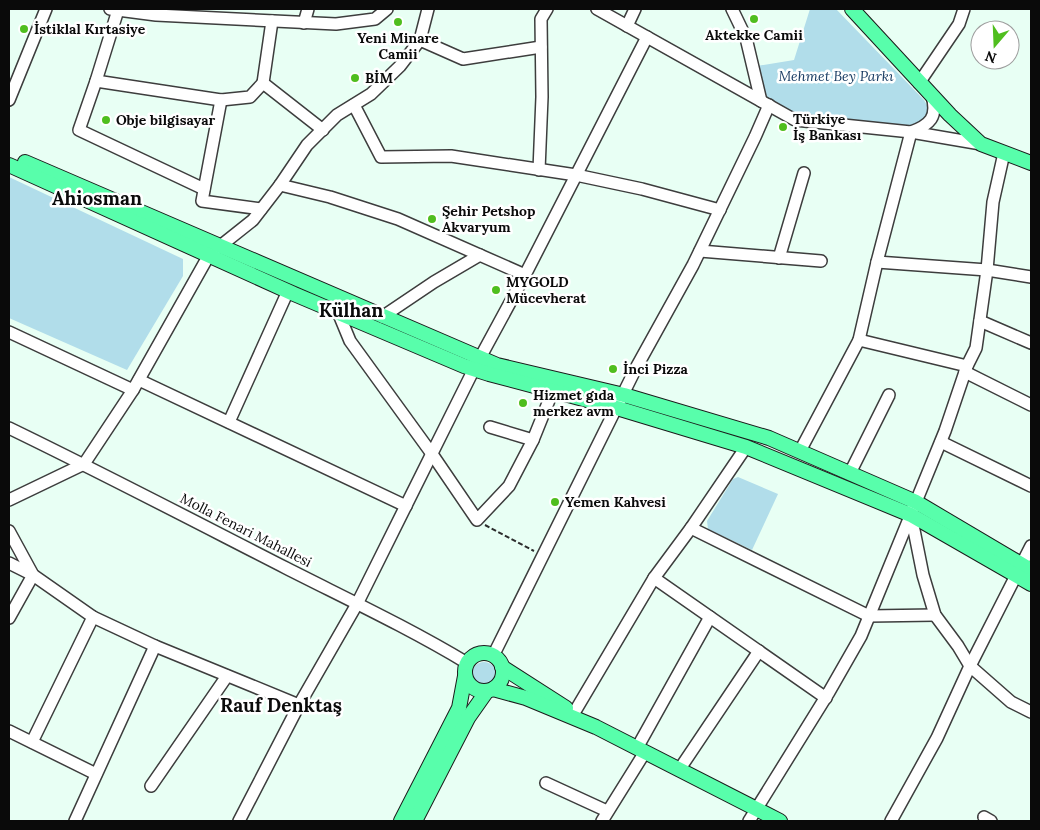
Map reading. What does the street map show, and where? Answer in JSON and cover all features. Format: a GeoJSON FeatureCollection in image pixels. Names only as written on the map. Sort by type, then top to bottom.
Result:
{"type":"FeatureCollection","features":[{"type":"Feature","properties":{"kind":"main road"},"geometry":{"type":"LineString","coordinates":[[852,9],[919,83],[981,144],[1031,163]]}},
{"type":"Feature","properties":{"kind":"main road"},"geometry":{"type":"LineString","coordinates":[[9,155],[214,251],[288,291],[338,312],[477,364],[496,365],[617,408],[746,447],[914,508]]}},
{"type":"Feature","properties":{"kind":"main road"},"geometry":{"type":"LineString","coordinates":[[9,165],[214,251],[382,316],[477,364]]}},
{"type":"Feature","properties":{"kind":"main road"},"geometry":{"type":"LineString","coordinates":[[555,385],[624,395],[769,438],[850,473],[914,508],[1024,570],[1031,584]]}},
{"type":"Feature","properties":{"kind":"main road"},"geometry":{"type":"LineString","coordinates":[[401,821],[459,708],[466,670],[471,658],[482,654],[493,656],[502,667],[503,672],[500,682],[490,690],[468,718],[415,821]]}},
{"type":"Feature","properties":{"kind":"main road"},"geometry":{"type":"LineString","coordinates":[[502,667],[596,727]]}},
{"type":"Feature","properties":{"kind":"main road"},"geometry":{"type":"LineString","coordinates":[[466,670],[471,686],[481,691],[490,690],[526,698],[596,727],[679,770],[754,816],[780,821]]}},
{"type":"Feature","properties":{"kind":"street"},"geometry":{"type":"LineString","coordinates":[[9,100],[46,9]]}},
{"type":"Feature","properties":{"kind":"street"},"geometry":{"type":"LineString","coordinates":[[204,189],[79,130],[96,81],[114,9],[135,10],[156,15],[230,14],[272,21],[336,24],[375,19],[387,9]]}},
{"type":"Feature","properties":{"kind":"street"},"geometry":{"type":"LineString","coordinates":[[304,23],[308,9]]}},
{"type":"Feature","properties":{"kind":"street"},"geometry":{"type":"LineString","coordinates":[[9,500],[84,464],[136,385],[214,251],[253,220],[307,145],[337,115],[371,94],[400,66],[420,40],[428,9]]}},
{"type":"Feature","properties":{"kind":"street"},"geometry":{"type":"LineString","coordinates":[[539,170],[541,19],[547,9]]}},
{"type":"Feature","properties":{"kind":"street"},"geometry":{"type":"LineString","coordinates":[[597,9],[795,120],[911,132],[981,144]]}},
{"type":"Feature","properties":{"kind":"street"},"geometry":{"type":"LineString","coordinates":[[627,26],[635,9]]}},
{"type":"Feature","properties":{"kind":"street"},"geometry":{"type":"LineString","coordinates":[[493,656],[636,368],[700,251],[720,210],[765,103],[746,38],[732,9]]}},
{"type":"Feature","properties":{"kind":"street"},"geometry":{"type":"LineString","coordinates":[[919,83],[959,24],[964,9]]}},
{"type":"Feature","properties":{"kind":"street"},"geometry":{"type":"LineString","coordinates":[[96,81],[221,100],[250,97],[263,83],[272,21]]}},
{"type":"Feature","properties":{"kind":"street"},"geometry":{"type":"LineString","coordinates":[[239,821],[299,705],[357,604],[477,364],[525,275],[647,37]]}},
{"type":"Feature","properties":{"kind":"street"},"geometry":{"type":"LineString","coordinates":[[420,40],[463,59],[541,47]]}},
{"type":"Feature","properties":{"kind":"street"},"geometry":{"type":"LineString","coordinates":[[263,83],[323,130]]}},
{"type":"Feature","properties":{"kind":"street"},"geometry":{"type":"LineString","coordinates":[[911,132],[929,123],[935,105],[932,96]]}},
{"type":"Feature","properties":{"kind":"street"},"geometry":{"type":"LineString","coordinates":[[221,100],[202,201],[261,209]]}},
{"type":"Feature","properties":{"kind":"street"},"geometry":{"type":"LineString","coordinates":[[354,105],[381,157],[451,156],[576,175],[642,189],[720,210]]}},
{"type":"Feature","properties":{"kind":"street"},"geometry":{"type":"LineString","coordinates":[[800,451],[859,340],[911,132]]}},
{"type":"Feature","properties":{"kind":"street"},"geometry":{"type":"LineString","coordinates":[[754,816],[826,698],[861,636],[941,442],[966,369],[976,348],[987,270],[993,202],[1004,153]]}},
{"type":"Feature","properties":{"kind":"street"},"geometry":{"type":"LineString","coordinates":[[779,258],[804,173]]}},
{"type":"Feature","properties":{"kind":"street"},"geometry":{"type":"LineString","coordinates":[[280,185],[330,197],[398,219],[525,275]]}},
{"type":"Feature","properties":{"kind":"street"},"geometry":{"type":"LineString","coordinates":[[700,251],[821,261]]}},
{"type":"Feature","properties":{"kind":"street"},"geometry":{"type":"LineString","coordinates":[[382,316],[480,255]]}},
{"type":"Feature","properties":{"kind":"street"},"geometry":{"type":"LineString","coordinates":[[877,262],[987,270],[1031,277]]}},
{"type":"Feature","properties":{"kind":"street"},"geometry":{"type":"LineString","coordinates":[[229,422],[288,291]]}},
{"type":"Feature","properties":{"kind":"street"},"geometry":{"type":"LineString","coordinates":[[338,312],[350,341],[477,520],[509,486],[533,440],[555,385]]}},
{"type":"Feature","properties":{"kind":"street"},"geometry":{"type":"LineString","coordinates":[[980,321],[1031,343]]}},
{"type":"Feature","properties":{"kind":"street"},"geometry":{"type":"LineString","coordinates":[[9,332],[229,422],[406,506]]}},
{"type":"Feature","properties":{"kind":"street"},"geometry":{"type":"LineString","coordinates":[[859,340],[966,369],[1031,403]]}},
{"type":"Feature","properties":{"kind":"street"},"geometry":{"type":"LineString","coordinates":[[850,473],[889,395]]}},
{"type":"Feature","properties":{"kind":"street"},"geometry":{"type":"LineString","coordinates":[[490,427],[533,440]]}},
{"type":"Feature","properties":{"kind":"street","name":"Molla Fenari Mahallesi"},"geometry":{"type":"LineString","coordinates":[[9,428],[84,464],[440,646],[466,670]]}},
{"type":"Feature","properties":{"kind":"street"},"geometry":{"type":"LineString","coordinates":[[941,442],[1031,486]]}},
{"type":"Feature","properties":{"kind":"street"},"geometry":{"type":"LineString","coordinates":[[574,713],[654,578],[691,528],[746,447]]}},
{"type":"Feature","properties":{"kind":"street"},"geometry":{"type":"LineString","coordinates":[[914,508],[923,575],[935,615],[970,666],[1011,702],[1031,712]]}},
{"type":"Feature","properties":{"kind":"street"},"geometry":{"type":"LineString","coordinates":[[691,528],[869,616],[935,615]]}},
{"type":"Feature","properties":{"kind":"street"},"geometry":{"type":"LineString","coordinates":[[9,531],[34,575]]}},
{"type":"Feature","properties":{"kind":"street"},"geometry":{"type":"LineString","coordinates":[[891,821],[937,738],[970,666],[1024,570],[1031,546]]}},
{"type":"Feature","properties":{"kind":"street"},"geometry":{"type":"LineString","coordinates":[[9,563],[34,575],[93,617],[155,646],[299,705]]}},
{"type":"Feature","properties":{"kind":"street"},"geometry":{"type":"LineString","coordinates":[[9,618],[34,575]]}},
{"type":"Feature","properties":{"kind":"street"},"geometry":{"type":"LineString","coordinates":[[654,578],[826,698]]}},
{"type":"Feature","properties":{"kind":"street"},"geometry":{"type":"LineString","coordinates":[[32,742],[93,617]]}},
{"type":"Feature","properties":{"kind":"street"},"geometry":{"type":"LineString","coordinates":[[546,783],[605,816],[710,617]]}},
{"type":"Feature","properties":{"kind":"street"},"geometry":{"type":"LineString","coordinates":[[75,821],[155,646]]}},
{"type":"Feature","properties":{"kind":"street"},"geometry":{"type":"LineString","coordinates":[[679,770],[759,651]]}},
{"type":"Feature","properties":{"kind":"street"},"geometry":{"type":"LineString","coordinates":[[151,786],[227,676]]}},
{"type":"Feature","properties":{"kind":"street"},"geometry":{"type":"LineString","coordinates":[[9,731],[96,774]]}},
{"type":"Feature","properties":{"kind":"path"},"geometry":{"type":"LineString","coordinates":[[477,520],[542,556]]}},
{"type":"Feature","properties":{"kind":"green space","name":"Mehmet Bey Parkı"},"geometry":{"type":"Polygon","coordinates":[[[810,9],[836,9],[924,100],[928,107],[926,118],[916,128],[796,117],[764,99],[757,66],[794,60],[810,9]]]}},
{"type":"Feature","properties":{"kind":"green space"},"geometry":{"type":"Polygon","coordinates":[[[9,177],[183,259],[183,276],[127,370],[9,318],[9,177]]]}},
{"type":"Feature","properties":{"kind":"green space"},"geometry":{"type":"Polygon","coordinates":[[[738,477],[778,494],[752,550],[708,529],[707,521],[733,479],[738,477]]]}},
{"type":"Feature","properties":{"kind":"green space"},"geometry":{"type":"Polygon","coordinates":[[[479,662],[489,662],[496,669],[496,679],[489,686],[479,686],[472,679],[472,669],[479,662]]]}},
{"type":"Feature","properties":{"kind":"place","name":"Aktekke Camii"},"geometry":{"type":"Point","coordinates":[754,19]}},
{"type":"Feature","properties":{"kind":"place","name":"Yeni Minare Camii"},"geometry":{"type":"Point","coordinates":[398,22]}},
{"type":"Feature","properties":{"kind":"place","name":"İstiklal Kırtasiye"},"geometry":{"type":"Point","coordinates":[24,29]}},
{"type":"Feature","properties":{"kind":"place","name":"BİM"},"geometry":{"type":"Point","coordinates":[355,78]}},
{"type":"Feature","properties":{"kind":"place","name":"Obje bilgisayar"},"geometry":{"type":"Point","coordinates":[106,120]}},
{"type":"Feature","properties":{"kind":"place","name":"Türkiye İş Bankası"},"geometry":{"type":"Point","coordinates":[783,127]}},
{"type":"Feature","properties":{"kind":"place","name":"Şehir Petshop Akvaryum"},"geometry":{"type":"Point","coordinates":[432,219]}},
{"type":"Feature","properties":{"kind":"place","name":"MYGOLD Mücevherat"},"geometry":{"type":"Point","coordinates":[496,290]}},
{"type":"Feature","properties":{"kind":"place","name":"İnci Pizza"},"geometry":{"type":"Point","coordinates":[613,369]}},
{"type":"Feature","properties":{"kind":"place","name":"Hizmet gıda merkez avm"},"geometry":{"type":"Point","coordinates":[523,403]}},
{"type":"Feature","properties":{"kind":"place","name":"Yemen Kahvesi"},"geometry":{"type":"Point","coordinates":[555,502]}},
{"type":"Feature","properties":{"kind":"district","name":"Ahiosman"},"geometry":{"type":"Point","coordinates":[97,198]}},
{"type":"Feature","properties":{"kind":"district","name":"Külhan"},"geometry":{"type":"Point","coordinates":[351,310]}},
{"type":"Feature","properties":{"kind":"district","name":"Rauf Denktaş"},"geometry":{"type":"Point","coordinates":[281,705]}}]}
